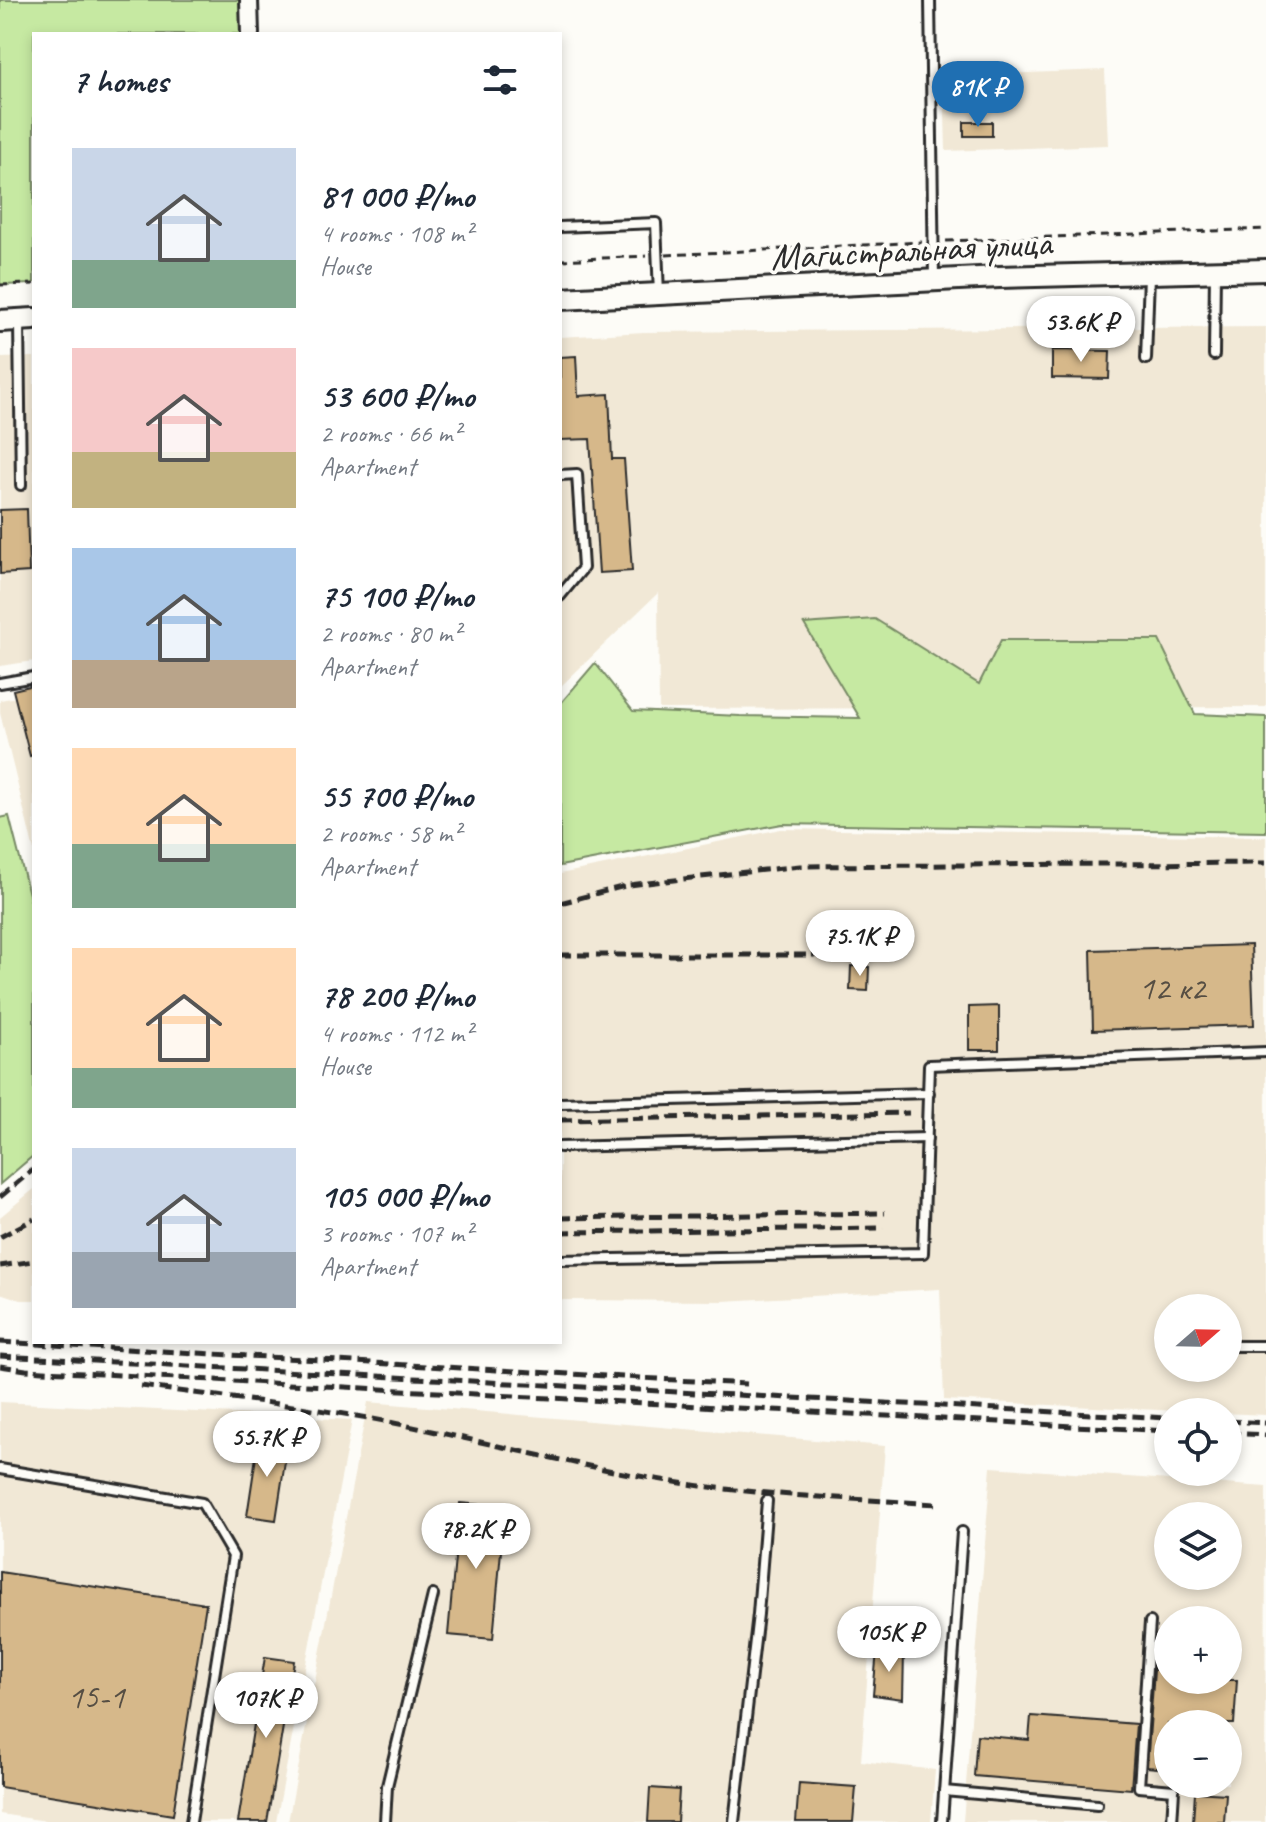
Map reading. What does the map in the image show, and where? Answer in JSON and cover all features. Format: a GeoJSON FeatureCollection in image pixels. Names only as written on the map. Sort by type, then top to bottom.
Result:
{"type":"FeatureCollection","features":[{"type":"Feature","properties":{"kind":"street"},"geometry":{"type":"LineString","coordinates":[[249,0],[250,32]]}},
{"type":"Feature","properties":{"kind":"street","name":"Магистральная улица"},"geometry":{"type":"LineString","coordinates":[[562,299],[934,280],[1266,270]]}},
{"type":"Feature","properties":{"kind":"lane"},"geometry":{"type":"LineString","coordinates":[[930,0],[934,280]]}},
{"type":"Feature","properties":{"kind":"lane"},"geometry":{"type":"LineString","coordinates":[[562,227],[656,223],[659,294]]}},
{"type":"Feature","properties":{"kind":"lane"},"geometry":{"type":"LineString","coordinates":[[1214,355],[1215,272]]}},
{"type":"Feature","properties":{"kind":"lane"},"geometry":{"type":"LineString","coordinates":[[1146,359],[1149,273]]}},
{"type":"Feature","properties":{"kind":"lane"},"geometry":{"type":"LineString","coordinates":[[18,320],[21,485]]}},
{"type":"Feature","properties":{"kind":"lane"},"geometry":{"type":"LineString","coordinates":[[562,475],[577,474],[583,568],[562,594]]}},
{"type":"Feature","properties":{"kind":"lane"},"geometry":{"type":"LineString","coordinates":[[0,683],[32,677]]}},
{"type":"Feature","properties":{"kind":"lane"},"geometry":{"type":"LineString","coordinates":[[562,1260],[923,1253],[929,1065],[1266,1052]]}},
{"type":"Feature","properties":{"kind":"lane"},"geometry":{"type":"LineString","coordinates":[[562,1103],[929,1093]]}},
{"type":"Feature","properties":{"kind":"lane"},"geometry":{"type":"LineString","coordinates":[[562,1147],[927,1138]]}},
{"type":"Feature","properties":{"kind":"lane"},"geometry":{"type":"LineString","coordinates":[[1242,1346],[1266,1346]]}},
{"type":"Feature","properties":{"kind":"lane"},"geometry":{"type":"LineString","coordinates":[[0,1469],[202,1503],[233,1556],[191,1822]]}},
{"type":"Feature","properties":{"kind":"lane"},"geometry":{"type":"LineString","coordinates":[[734,1822],[758,1614],[767,1501]]}},
{"type":"Feature","properties":{"kind":"lane"},"geometry":{"type":"LineString","coordinates":[[942,1822],[962,1532]]}},
{"type":"Feature","properties":{"kind":"lane"},"geometry":{"type":"LineString","coordinates":[[385,1822],[387,1786],[433,1595]]}},
{"type":"Feature","properties":{"kind":"lane"},"geometry":{"type":"LineString","coordinates":[[1150,1622],[1139,1787],[1174,1790],[1172,1822]]}},
{"type":"Feature","properties":{"kind":"lane"},"geometry":{"type":"LineString","coordinates":[[944,1791],[1097,1805]]}},
{"type":"Feature","properties":{"kind":"path"},"geometry":{"type":"LineString","coordinates":[[562,260],[935,241],[1266,229]]}},
{"type":"Feature","properties":{"kind":"path"},"geometry":{"type":"LineString","coordinates":[[0,285],[32,284]]}},
{"type":"Feature","properties":{"kind":"shaded area"},"geometry":{"type":"Polygon","coordinates":[[[1105,70],[1108,145],[946,151],[944,76],[1105,70]]]}},
{"type":"Feature","properties":{"kind":"shaded area"},"geometry":{"type":"Polygon","coordinates":[[[1266,327],[1266,707],[659,709],[658,593],[562,685],[562,337],[644,332],[1266,327]]]}},
{"type":"Feature","properties":{"kind":"shaded area"},"geometry":{"type":"Polygon","coordinates":[[[32,357],[32,661],[0,666],[0,358],[32,357]]]}},
{"type":"Feature","properties":{"kind":"shaded area"},"geometry":{"type":"Polygon","coordinates":[[[32,694],[32,843],[0,713],[0,700],[32,694]]]}},
{"type":"Feature","properties":{"kind":"shaded area"},"geometry":{"type":"Polygon","coordinates":[[[781,829],[1266,837],[1266,1415],[1242,1414],[1242,1398],[1154,1398],[1154,1410],[944,1400],[940,1289],[723,1301],[562,1300],[562,874],[781,829]]]}},
{"type":"Feature","properties":{"kind":"shaded area"},"geometry":{"type":"Polygon","coordinates":[[[32,1191],[32,1300],[0,1293],[0,1217],[32,1191]]]}},
{"type":"Feature","properties":{"kind":"shaded area"},"geometry":{"type":"Polygon","coordinates":[[[0,1402],[352,1420],[276,1822],[53,1822],[0,1814],[0,1402]]]}},
{"type":"Feature","properties":{"kind":"shaded area"},"geometry":{"type":"Polygon","coordinates":[[[368,1402],[885,1446],[861,1761],[935,1770],[931,1822],[288,1822],[368,1402]]]}},
{"type":"Feature","properties":{"kind":"shaded area"},"geometry":{"type":"Polygon","coordinates":[[[991,1467],[1154,1479],[1154,1486],[1266,1487],[1265,1822],[963,1822],[991,1467]]]}},
{"type":"Feature","properties":{"kind":"green space"},"geometry":{"type":"Polygon","coordinates":[[[0,0],[249,0],[250,32],[32,32],[32,284],[0,285],[0,0]]]}},
{"type":"Feature","properties":{"kind":"green space"},"geometry":{"type":"Polygon","coordinates":[[[875,619],[979,684],[1001,640],[1159,640],[1195,714],[1266,717],[1266,832],[782,824],[562,866],[562,702],[595,663],[633,711],[860,718],[804,624],[875,619]]]}},
{"type":"Feature","properties":{"kind":"green space"},"geometry":{"type":"Polygon","coordinates":[[[9,816],[32,906],[32,1157],[0,1184],[0,818],[9,816]]]}},
{"type":"Feature","properties":{"kind":"building"},"geometry":{"type":"Polygon","coordinates":[[[964,122],[992,122],[992,136],[964,136],[964,122]]]}},
{"type":"Feature","properties":{"kind":"building"},"geometry":{"type":"Polygon","coordinates":[[[1052,350],[1110,351],[1109,379],[1052,378],[1052,350]]]}},
{"type":"Feature","properties":{"kind":"building"},"geometry":{"type":"Polygon","coordinates":[[[576,356],[578,396],[609,394],[612,459],[624,459],[632,571],[599,573],[590,439],[562,440],[562,357],[576,356]]]}},
{"type":"Feature","properties":{"kind":"building"},"geometry":{"type":"Polygon","coordinates":[[[27,509],[29,572],[0,574],[0,510],[27,509]]]}},
{"type":"Feature","properties":{"kind":"building"},"geometry":{"type":"Polygon","coordinates":[[[32,685],[32,756],[30,756],[13,690],[32,685]]]}},
{"type":"Feature","properties":{"kind":"building"},"geometry":{"type":"Polygon","coordinates":[[[1251,945],[1254,1025],[1093,1030],[1091,950],[1251,945]]]}},
{"type":"Feature","properties":{"kind":"building"},"geometry":{"type":"Polygon","coordinates":[[[851,966],[869,967],[868,991],[850,990],[851,966]]]}},
{"type":"Feature","properties":{"kind":"building"},"geometry":{"type":"Polygon","coordinates":[[[999,1006],[999,1050],[969,1050],[969,1007],[999,1006]]]}},
{"type":"Feature","properties":{"kind":"building"},"geometry":{"type":"Polygon","coordinates":[[[259,1437],[288,1442],[276,1520],[247,1516],[259,1437]]]}},
{"type":"Feature","properties":{"kind":"building"},"geometry":{"type":"Polygon","coordinates":[[[460,1503],[505,1507],[493,1639],[448,1635],[460,1503]]]}},
{"type":"Feature","properties":{"kind":"building"},"geometry":{"type":"Polygon","coordinates":[[[0,1572],[206,1604],[173,1815],[0,1787],[0,1572]]]}},
{"type":"Feature","properties":{"kind":"building"},"geometry":{"type":"Polygon","coordinates":[[[877,1650],[904,1652],[903,1699],[873,1695],[877,1650]]]}},
{"type":"Feature","properties":{"kind":"building"},"geometry":{"type":"Polygon","coordinates":[[[265,1657],[294,1661],[267,1822],[238,1822],[265,1657]]]}},
{"type":"Feature","properties":{"kind":"building"},"geometry":{"type":"Polygon","coordinates":[[[1154,1671],[1154,1694],[1236,1694],[1235,1710],[1154,1710],[1154,1768],[1147,1767],[1154,1671]]]}},
{"type":"Feature","properties":{"kind":"building"},"geometry":{"type":"Polygon","coordinates":[[[1031,1716],[1136,1724],[1131,1789],[974,1776],[977,1735],[1029,1740],[1031,1716]]]}},
{"type":"Feature","properties":{"kind":"building"},"geometry":{"type":"Polygon","coordinates":[[[799,1783],[856,1787],[853,1822],[796,1822],[799,1783]]]}},
{"type":"Feature","properties":{"kind":"building"},"geometry":{"type":"Polygon","coordinates":[[[650,1788],[679,1790],[677,1822],[648,1822],[650,1788]]]}},
{"type":"Feature","properties":{"kind":"building"},"geometry":{"type":"Polygon","coordinates":[[[1195,1798],[1226,1798],[1224,1822],[1193,1822],[1195,1798]]]}},
{"type":"Feature","properties":{"kind":"railway"},"geometry":{"type":"LineString","coordinates":[[562,902],[629,885],[800,866],[1266,863]]}},
{"type":"Feature","properties":{"kind":"railway"},"geometry":{"type":"LineString","coordinates":[[562,955],[861,955]]}},
{"type":"Feature","properties":{"kind":"railway"},"geometry":{"type":"LineString","coordinates":[[562,1120],[909,1113]]}},
{"type":"Feature","properties":{"kind":"railway"},"geometry":{"type":"LineString","coordinates":[[0,1197],[32,1171]]}},
{"type":"Feature","properties":{"kind":"railway"},"geometry":{"type":"LineString","coordinates":[[562,1218],[885,1213]]}},
{"type":"Feature","properties":{"kind":"railway"},"geometry":{"type":"LineString","coordinates":[[0,1237],[32,1220]]}},
{"type":"Feature","properties":{"kind":"railway"},"geometry":{"type":"LineString","coordinates":[[562,1232],[884,1228]]}},
{"type":"Feature","properties":{"kind":"railway"},"geometry":{"type":"LineString","coordinates":[[0,1266],[32,1261]]}},
{"type":"Feature","properties":{"kind":"railway"},"geometry":{"type":"LineString","coordinates":[[0,1342],[32,1344]]}},
{"type":"Feature","properties":{"kind":"railway"},"geometry":{"type":"LineString","coordinates":[[36,1344],[747,1384]]}},
{"type":"Feature","properties":{"kind":"railway"},"geometry":{"type":"LineString","coordinates":[[0,1356],[1154,1417]]}},
{"type":"Feature","properties":{"kind":"railway"},"geometry":{"type":"LineString","coordinates":[[0,1366],[26,1370],[1154,1430]]}},
{"type":"Feature","properties":{"kind":"railway"},"geometry":{"type":"LineString","coordinates":[[141,1386],[371,1419],[589,1466],[701,1486],[937,1504]]}},
{"type":"Feature","properties":{"kind":"railway"},"geometry":{"type":"LineString","coordinates":[[1242,1422],[1266,1423]]}},
{"type":"Feature","properties":{"kind":"railway"},"geometry":{"type":"LineString","coordinates":[[1242,1434],[1266,1435]]}}]}
